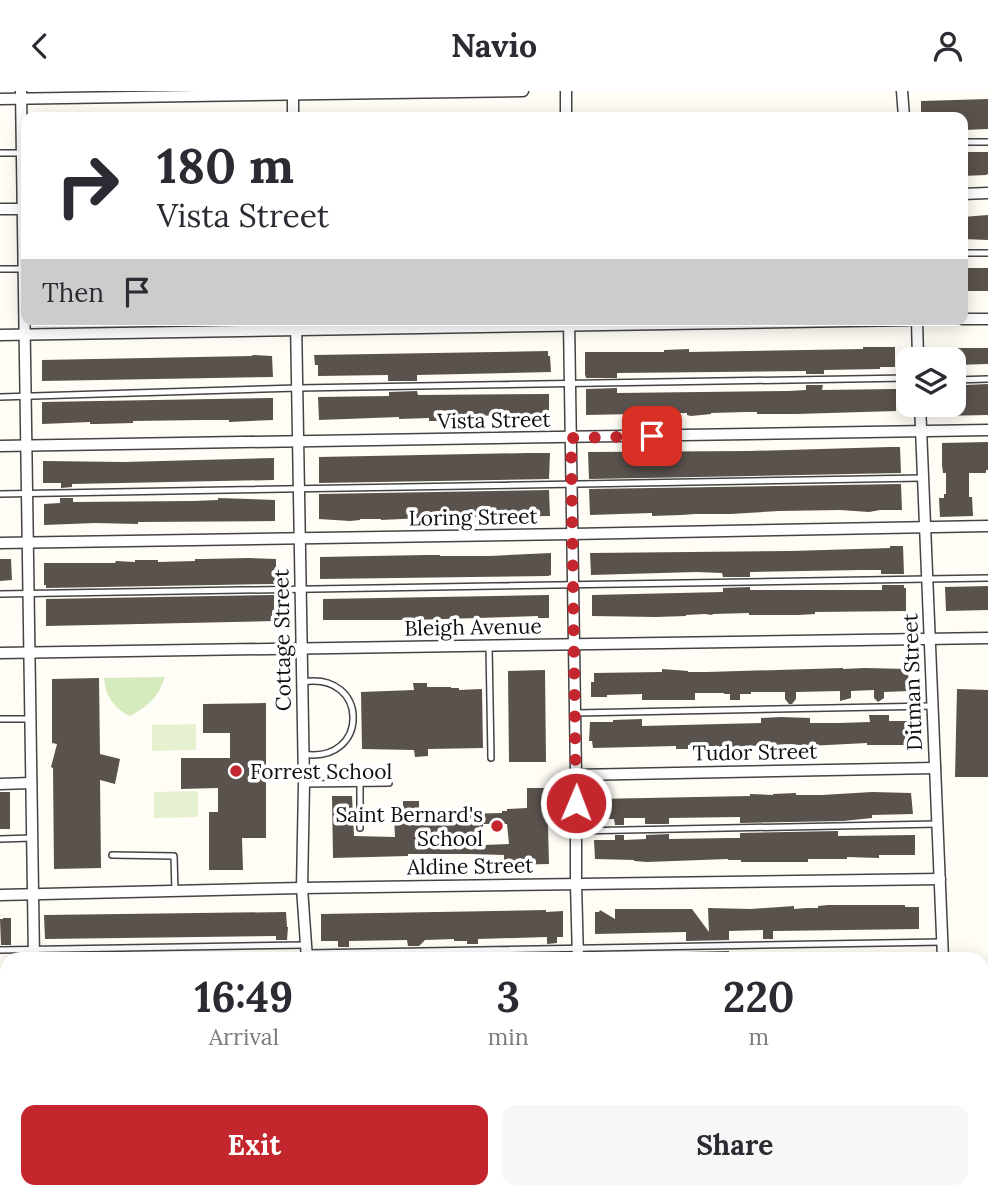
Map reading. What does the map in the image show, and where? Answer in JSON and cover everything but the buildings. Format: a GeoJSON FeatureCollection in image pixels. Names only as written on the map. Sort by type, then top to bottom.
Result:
{"type":"FeatureCollection","features":[{"type":"Feature","properties":{"kind":"street"},"geometry":{"type":"LineString","coordinates":[[0,99],[21,95],[523,91]]}},
{"type":"Feature","properties":{"kind":"street"},"geometry":{"type":"LineString","coordinates":[[566,91],[566,112]]}},
{"type":"Feature","properties":{"kind":"street"},"geometry":{"type":"LineString","coordinates":[[902,91],[904,112]]}},
{"type":"Feature","properties":{"kind":"street"},"geometry":{"type":"LineString","coordinates":[[293,93],[293,112]]}},
{"type":"Feature","properties":{"kind":"street"},"geometry":{"type":"LineString","coordinates":[[968,194],[988,193]]}},
{"type":"Feature","properties":{"kind":"street"},"geometry":{"type":"LineString","coordinates":[[0,209],[21,209]]}},
{"type":"Feature","properties":{"kind":"street"},"geometry":{"type":"LineString","coordinates":[[968,319],[988,319]]}},
{"type":"Feature","properties":{"kind":"street"},"geometry":{"type":"LineString","coordinates":[[24,326],[34,952]]}},
{"type":"Feature","properties":{"kind":"street"},"geometry":{"type":"LineString","coordinates":[[0,335],[267,326]]}},
{"type":"Feature","properties":{"kind":"street","name":"Cottage Street"},"geometry":{"type":"LineString","coordinates":[[297,326],[304,784],[302,888],[307,952]]}},
{"type":"Feature","properties":{"kind":"street"},"geometry":{"type":"LineString","coordinates":[[569,326],[578,952]]}},
{"type":"Feature","properties":{"kind":"street"},"geometry":{"type":"LineString","coordinates":[[916,326],[917,347]]}},
{"type":"Feature","properties":{"kind":"street","name":"Ditman Street"},"geometry":{"type":"LineString","coordinates":[[920,417],[943,952]]}},
{"type":"Feature","properties":{"kind":"street","name":"Vista Street"},"geometry":{"type":"LineString","coordinates":[[0,446],[988,431]]}},
{"type":"Feature","properties":{"kind":"street","name":"Loring Street"},"geometry":{"type":"LineString","coordinates":[[0,543],[988,526]]}},
{"type":"Feature","properties":{"kind":"street","name":"Bleigh Avenue"},"geometry":{"type":"LineString","coordinates":[[0,653],[988,638]]}},
{"type":"Feature","properties":{"kind":"street","name":"Tudor Street"},"geometry":{"type":"LineString","coordinates":[[576,775],[935,768]]}},
{"type":"Feature","properties":{"kind":"street"},"geometry":{"type":"LineString","coordinates":[[0,784],[31,783]]}},
{"type":"Feature","properties":{"kind":"street","name":"Aldine Street"},"geometry":{"type":"LineString","coordinates":[[0,895],[940,879]]}},
{"type":"Feature","properties":{"kind":"lane"},"geometry":{"type":"LineString","coordinates":[[968,142],[988,142]]}},
{"type":"Feature","properties":{"kind":"lane"},"geometry":{"type":"LineString","coordinates":[[0,153],[21,153]]}},
{"type":"Feature","properties":{"kind":"lane"},"geometry":{"type":"LineString","coordinates":[[968,254],[988,253]]}},
{"type":"Feature","properties":{"kind":"lane"},"geometry":{"type":"LineString","coordinates":[[0,269],[21,269]]}},
{"type":"Feature","properties":{"kind":"lane"},"geometry":{"type":"LineString","coordinates":[[0,397],[298,388],[896,378]]}},
{"type":"Feature","properties":{"kind":"lane"},"geometry":{"type":"LineString","coordinates":[[966,380],[988,379]]}},
{"type":"Feature","properties":{"kind":"lane"},"geometry":{"type":"LineString","coordinates":[[0,494],[922,478]]}},
{"type":"Feature","properties":{"kind":"lane"},"geometry":{"type":"LineString","coordinates":[[0,594],[988,578]]}},
{"type":"Feature","properties":{"kind":"lane"},"geometry":{"type":"LineString","coordinates":[[489,646],[491,758]]}},
{"type":"Feature","properties":{"kind":"lane"},"geometry":{"type":"LineString","coordinates":[[302,682],[328,682],[340,689],[353,711],[349,737],[341,747],[316,757],[303,754]]}},
{"type":"Feature","properties":{"kind":"lane"},"geometry":{"type":"LineString","coordinates":[[576,713],[933,706]]}},
{"type":"Feature","properties":{"kind":"lane"},"geometry":{"type":"LineString","coordinates":[[0,719],[30,719]]}},
{"type":"Feature","properties":{"kind":"lane"},"geometry":{"type":"LineString","coordinates":[[360,783],[360,828]]}},
{"type":"Feature","properties":{"kind":"lane"},"geometry":{"type":"LineString","coordinates":[[304,784],[389,783]]}},
{"type":"Feature","properties":{"kind":"lane"},"geometry":{"type":"LineString","coordinates":[[575,831],[937,824]]}},
{"type":"Feature","properties":{"kind":"lane"},"geometry":{"type":"LineString","coordinates":[[0,839],[32,838]]}},
{"type":"Feature","properties":{"kind":"lane"},"geometry":{"type":"LineString","coordinates":[[112,855],[174,856],[175,892]]}},
{"type":"Feature","properties":{"kind":"lane"},"geometry":{"type":"LineString","coordinates":[[639,952],[942,942]]}},
{"type":"Feature","properties":{"kind":"green space"},"geometry":{"type":"Polygon","coordinates":[[[165,677],[152,701],[130,716],[111,701],[104,678],[165,677]]]}},
{"type":"Feature","properties":{"kind":"green space"},"geometry":{"type":"Polygon","coordinates":[[[196,724],[196,750],[152,751],[152,725],[196,724]]]}},
{"type":"Feature","properties":{"kind":"green space"},"geometry":{"type":"Polygon","coordinates":[[[198,791],[198,817],[154,818],[154,792],[198,791]]]}},
{"type":"Feature","properties":{"kind":"place","name":"Forrest School"},"geometry":{"type":"Point","coordinates":[236,771]}},
{"type":"Feature","properties":{"kind":"place","name":"Saint Bernard's School"},"geometry":{"type":"Point","coordinates":[497,826]}},
{"type":"Feature","properties":{"kind":"route"},"geometry":{"type":"LineString","coordinates":[[576,803],[571,438],[652,436]]}}]}
